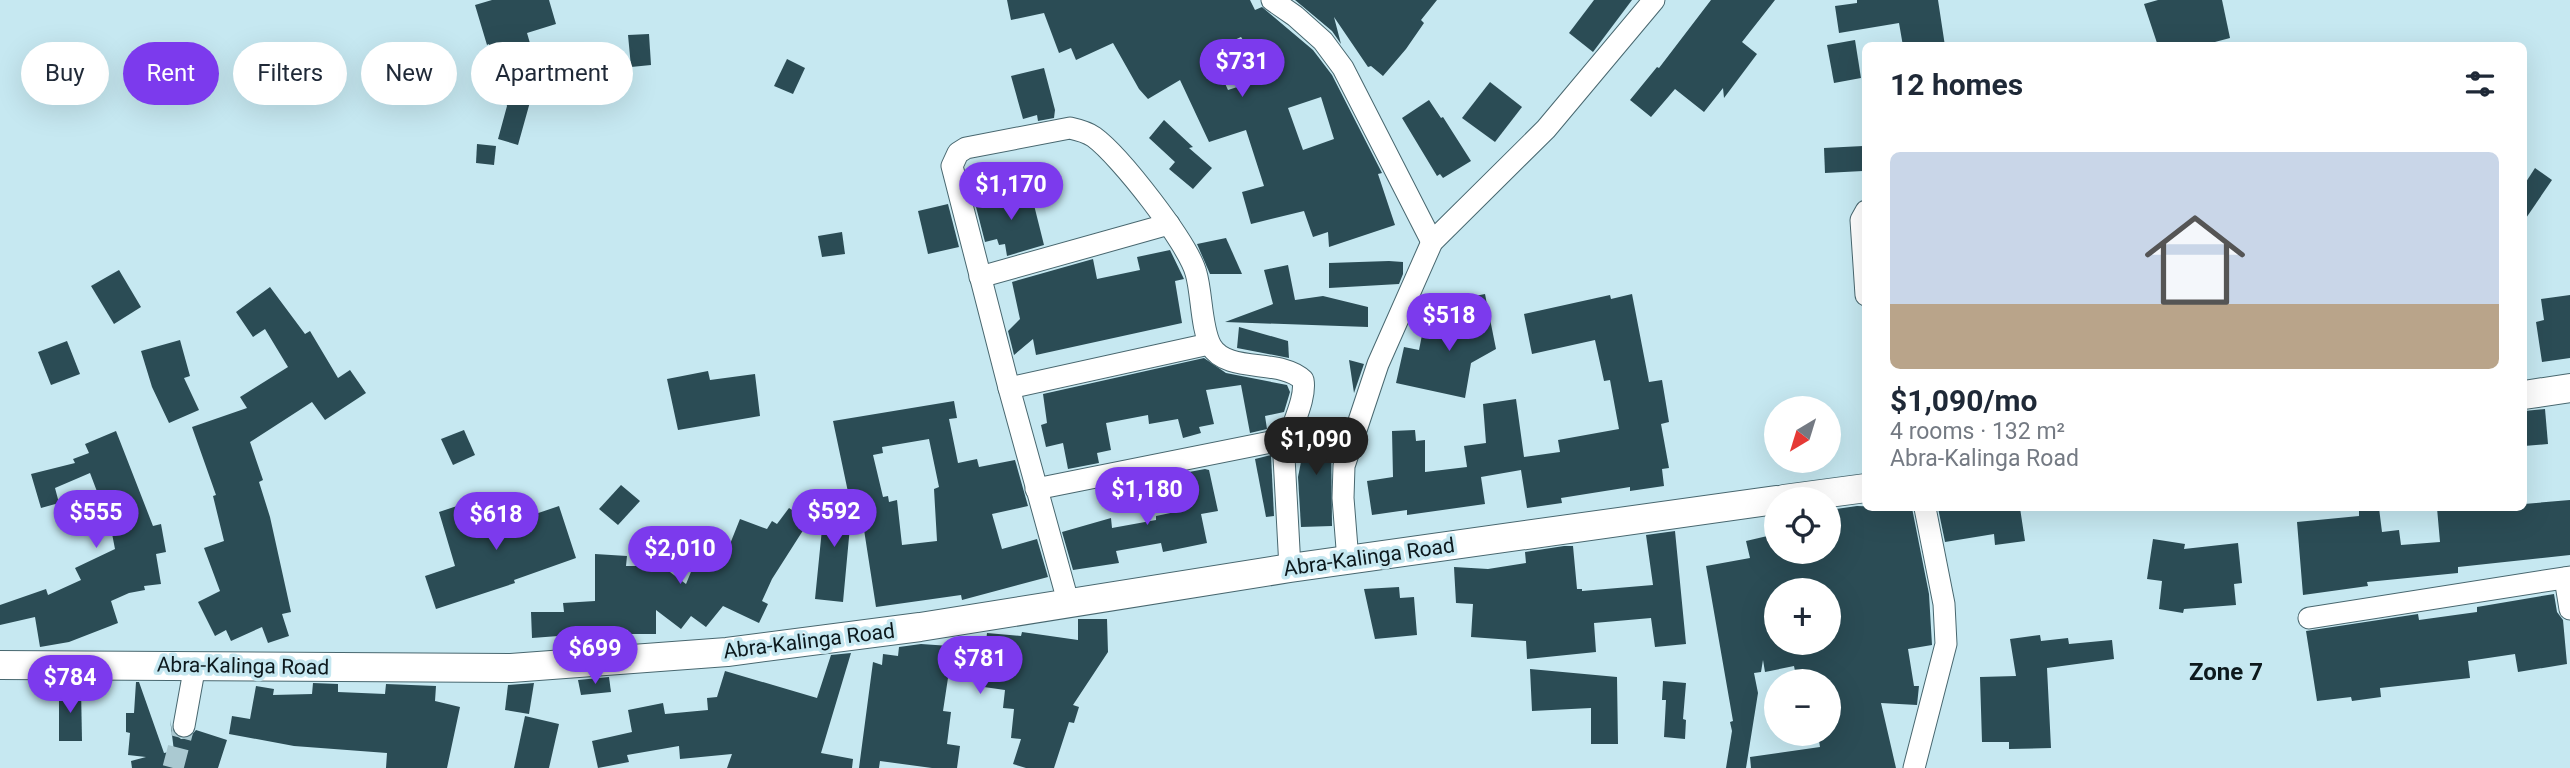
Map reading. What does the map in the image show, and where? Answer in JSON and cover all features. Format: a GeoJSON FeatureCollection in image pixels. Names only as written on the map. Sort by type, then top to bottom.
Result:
{"type":"FeatureCollection","features":[{"type":"Feature","properties":{"kind":"main road"},"geometry":{"type":"LineString","coordinates":[[2527,395],[2570,388]]}},
{"type":"Feature","properties":{"kind":"main road"},"geometry":{"type":"LineString","coordinates":[[1841,491],[1862,489]]}},
{"type":"Feature","properties":{"kind":"main road","name":"Abra-Kalinga Road"},"geometry":{"type":"LineString","coordinates":[[0,665],[511,668],[644,660],[727,652],[1069,605],[1290,568],[1764,502]]}},
{"type":"Feature","properties":{"kind":"street"},"geometry":{"type":"LineString","coordinates":[[1272,0],[1309,28],[1343,68],[1432,243]]}},
{"type":"Feature","properties":{"kind":"street"},"geometry":{"type":"LineString","coordinates":[[1348,561],[1343,498],[1344,466],[1378,364],[1432,243],[1546,128],[1654,0]]}},
{"type":"Feature","properties":{"kind":"street"},"geometry":{"type":"LineString","coordinates":[[1069,605],[952,166],[958,153],[966,148],[1070,128],[1083,131],[1111,152],[1188,251],[1197,275],[1209,345],[1218,355],[1289,371],[1303,380],[1304,392],[1286,439],[1284,478],[1290,568]]}},
{"type":"Feature","properties":{"kind":"street"},"geometry":{"type":"LineString","coordinates":[[980,276],[1169,224]]}},
{"type":"Feature","properties":{"kind":"street"},"geometry":{"type":"LineString","coordinates":[[1009,388],[1209,345]]}},
{"type":"Feature","properties":{"kind":"street"},"geometry":{"type":"LineString","coordinates":[[1036,489],[1286,439]]}},
{"type":"Feature","properties":{"kind":"street"},"geometry":{"type":"LineString","coordinates":[[1914,768],[1946,644],[1944,604],[1926,511]]}},
{"type":"Feature","properties":{"kind":"street"},"geometry":{"type":"LineString","coordinates":[[2309,618],[2567,578],[2570,609]]}},
{"type":"Feature","properties":{"kind":"street"},"geometry":{"type":"LineString","coordinates":[[184,726],[195,665]]}},
{"type":"Feature","properties":{"kind":"building"},"geometry":{"type":"Polygon","coordinates":[[[492,0],[549,0],[556,24],[527,33],[530,42],[486,42],[475,5],[492,0]]]}},
{"type":"Feature","properties":{"kind":"building"},"geometry":{"type":"Polygon","coordinates":[[[1007,0],[1250,0],[1255,10],[1262,7],[1313,50],[1332,75],[1382,173],[1378,174],[1395,225],[1329,247],[1328,232],[1313,237],[1304,211],[1251,224],[1242,192],[1264,186],[1246,130],[1209,142],[1180,80],[1148,99],[1139,89],[1113,43],[1076,60],[1071,48],[1059,53],[1044,13],[1011,20],[1007,0]],[[1241,37],[1210,51],[1228,90],[1268,77],[1241,37]],[[1321,97],[1288,108],[1303,150],[1334,139],[1321,97]]]}},
{"type":"Feature","properties":{"kind":"building"},"geometry":{"type":"Polygon","coordinates":[[[1295,0],[1437,0],[1421,20],[1424,23],[1406,49],[1383,76],[1371,66],[1368,67],[1334,17],[1341,44],[1332,31],[1295,0]]]}},
{"type":"Feature","properties":{"kind":"building"},"geometry":{"type":"Polygon","coordinates":[[[1594,0],[1632,0],[1593,52],[1569,33],[1594,0]]]}},
{"type":"Feature","properties":{"kind":"building"},"geometry":{"type":"Polygon","coordinates":[[[1711,0],[1775,0],[1742,42],[1757,54],[1724,98],[1723,88],[1704,112],[1675,89],[1651,117],[1630,100],[1657,67],[1659,68],[1711,0]]]}},
{"type":"Feature","properties":{"kind":"building"},"geometry":{"type":"Polygon","coordinates":[[[1857,0],[1938,0],[1944,42],[1902,42],[1899,23],[1839,33],[1835,6],[1857,3],[1857,0]]]}},
{"type":"Feature","properties":{"kind":"building"},"geometry":{"type":"Polygon","coordinates":[[[2158,0],[2222,0],[2230,38],[2215,42],[2157,42],[2144,4],[2158,0]]]}},
{"type":"Feature","properties":{"kind":"building"},"geometry":{"type":"Polygon","coordinates":[[[649,34],[651,65],[633,67],[633,42],[629,42],[628,35],[649,34]]]}},
{"type":"Feature","properties":{"kind":"building"},"geometry":{"type":"Polygon","coordinates":[[[1855,40],[1861,78],[1834,83],[1827,45],[1855,40]]]}},
{"type":"Feature","properties":{"kind":"building"},"geometry":{"type":"Polygon","coordinates":[[[787,59],[805,68],[793,94],[774,86],[787,59]]]}},
{"type":"Feature","properties":{"kind":"building"},"geometry":{"type":"Polygon","coordinates":[[[1044,68],[1055,110],[1054,118],[1038,121],[1037,115],[1023,119],[1011,76],[1044,68]]]}},
{"type":"Feature","properties":{"kind":"building"},"geometry":{"type":"Polygon","coordinates":[[[1490,82],[1522,107],[1495,142],[1462,118],[1490,82]]]}},
{"type":"Feature","properties":{"kind":"building"},"geometry":{"type":"Polygon","coordinates":[[[1429,100],[1471,161],[1443,178],[1440,174],[1437,176],[1402,118],[1429,100]]]}},
{"type":"Feature","properties":{"kind":"building"},"geometry":{"type":"Polygon","coordinates":[[[529,105],[518,145],[498,139],[507,106],[529,105]]]}},
{"type":"Feature","properties":{"kind":"building"},"geometry":{"type":"Polygon","coordinates":[[[1164,120],[1193,147],[1189,148],[1212,168],[1193,189],[1169,169],[1175,162],[1149,138],[1164,120]]]}},
{"type":"Feature","properties":{"kind":"building"},"geometry":{"type":"Polygon","coordinates":[[[477,144],[496,146],[494,165],[476,163],[477,144]]]}},
{"type":"Feature","properties":{"kind":"building"},"geometry":{"type":"Polygon","coordinates":[[[1862,146],[1862,171],[1825,173],[1824,148],[1862,146]]]}},
{"type":"Feature","properties":{"kind":"building"},"geometry":{"type":"Polygon","coordinates":[[[2535,168],[2552,180],[2527,217],[2527,180],[2535,168]]]}},
{"type":"Feature","properties":{"kind":"building"},"geometry":{"type":"Polygon","coordinates":[[[1030,189],[1044,245],[1007,256],[1005,244],[999,245],[997,239],[985,242],[975,203],[1030,189]]]}},
{"type":"Feature","properties":{"kind":"building"},"geometry":{"type":"Polygon","coordinates":[[[948,204],[959,247],[928,254],[918,211],[948,204]]]}},
{"type":"Feature","properties":{"kind":"building"},"geometry":{"type":"Polygon","coordinates":[[[842,232],[845,254],[822,257],[818,236],[842,232]]]}},
{"type":"Feature","properties":{"kind":"building"},"geometry":{"type":"Polygon","coordinates":[[[1226,238],[1242,274],[1210,274],[1197,244],[1226,238]]]}},
{"type":"Feature","properties":{"kind":"building"},"geometry":{"type":"Polygon","coordinates":[[[1170,250],[1184,279],[1175,281],[1182,323],[1036,355],[1033,339],[1014,355],[1008,331],[1020,319],[1012,282],[1093,259],[1097,279],[1140,270],[1137,257],[1170,250]]]}},
{"type":"Feature","properties":{"kind":"building"},"geometry":{"type":"Polygon","coordinates":[[[1403,262],[1403,274],[1399,284],[1329,288],[1329,263],[1403,262]]]}},
{"type":"Feature","properties":{"kind":"building"},"geometry":{"type":"Polygon","coordinates":[[[1288,265],[1295,300],[1323,296],[1368,307],[1368,327],[1225,322],[1273,304],[1264,270],[1288,265]]]}},
{"type":"Feature","properties":{"kind":"building"},"geometry":{"type":"Polygon","coordinates":[[[119,270],[141,307],[114,324],[91,286],[119,270]]]}},
{"type":"Feature","properties":{"kind":"building"},"geometry":{"type":"Polygon","coordinates":[[[270,287],[305,334],[310,331],[338,378],[350,370],[366,393],[325,420],[312,402],[250,442],[263,480],[259,482],[270,517],[291,612],[282,614],[289,636],[268,643],[262,627],[231,641],[226,630],[215,636],[198,602],[220,591],[204,548],[224,541],[213,496],[216,495],[192,427],[247,408],[240,397],[288,367],[265,329],[253,337],[236,312],[270,287]]]}},
{"type":"Feature","properties":{"kind":"building"},"geometry":{"type":"Polygon","coordinates":[[[1485,294],[1496,349],[1471,363],[1465,398],[1396,383],[1404,347],[1419,350],[1425,320],[1472,330],[1465,298],[1485,294]]]}},
{"type":"Feature","properties":{"kind":"building"},"geometry":{"type":"Polygon","coordinates":[[[1632,294],[1649,382],[1662,380],[1669,422],[1661,424],[1669,468],[1662,469],[1664,486],[1630,491],[1630,487],[1561,498],[1562,503],[1527,508],[1521,470],[1481,477],[1485,504],[1407,515],[1407,510],[1372,515],[1367,481],[1393,477],[1392,431],[1415,430],[1416,441],[1425,440],[1425,472],[1467,467],[1464,446],[1486,443],[1483,404],[1516,399],[1524,457],[1560,452],[1558,440],[1619,429],[1610,380],[1604,381],[1595,340],[1532,354],[1524,314],[1610,295],[1611,299],[1632,294]]]}},
{"type":"Feature","properties":{"kind":"building"},"geometry":{"type":"Polygon","coordinates":[[[2570,295],[2570,358],[2542,362],[2536,322],[2544,320],[2541,299],[2570,295]]]}},
{"type":"Feature","properties":{"kind":"building"},"geometry":{"type":"Polygon","coordinates":[[[1239,327],[1288,341],[1289,358],[1237,348],[1239,327]]]}},
{"type":"Feature","properties":{"kind":"building"},"geometry":{"type":"Polygon","coordinates":[[[180,340],[190,376],[184,378],[199,410],[169,423],[152,387],[141,351],[180,340]]]}},
{"type":"Feature","properties":{"kind":"building"},"geometry":{"type":"Polygon","coordinates":[[[67,341],[80,374],[51,385],[38,352],[67,341]]]}},
{"type":"Feature","properties":{"kind":"building"},"geometry":{"type":"Polygon","coordinates":[[[1204,358],[1226,373],[1287,385],[1290,392],[1284,412],[1265,416],[1267,429],[1250,433],[1241,385],[1206,390],[1214,424],[1199,427],[1201,433],[1183,438],[1178,419],[1149,424],[1148,415],[1106,423],[1111,450],[1097,453],[1099,463],[1068,469],[1063,443],[1046,447],[1041,425],[1047,423],[1043,394],[1204,358]]]}},
{"type":"Feature","properties":{"kind":"building"},"geometry":{"type":"Polygon","coordinates":[[[1349,360],[1364,364],[1354,393],[1349,360]]]}},
{"type":"Feature","properties":{"kind":"building"},"geometry":{"type":"Polygon","coordinates":[[[708,371],[710,380],[755,374],[760,416],[678,430],[667,379],[708,371]]]}},
{"type":"Feature","properties":{"kind":"building"},"geometry":{"type":"Polygon","coordinates":[[[954,401],[957,418],[949,419],[958,463],[977,459],[979,467],[1015,460],[1028,506],[992,514],[1002,549],[1037,539],[1048,577],[962,600],[961,595],[876,607],[858,491],[848,492],[833,421],[954,401]],[[929,439],[882,447],[883,453],[873,455],[883,497],[888,496],[889,502],[897,500],[902,545],[937,541],[934,489],[939,487],[929,439]]]}},
{"type":"Feature","properties":{"kind":"building"},"geometry":{"type":"Polygon","coordinates":[[[2545,409],[2548,444],[2527,446],[2527,411],[2545,409]]]}},
{"type":"Feature","properties":{"kind":"building"},"geometry":{"type":"Polygon","coordinates":[[[1309,421],[1331,425],[1332,526],[1301,527],[1298,477],[1309,421]]]}},
{"type":"Feature","properties":{"kind":"building"},"geometry":{"type":"Polygon","coordinates":[[[464,430],[475,455],[453,465],[441,439],[464,430]]]}},
{"type":"Feature","properties":{"kind":"building"},"geometry":{"type":"Polygon","coordinates":[[[116,431],[153,526],[161,524],[166,552],[156,554],[161,584],[144,586],[145,590],[111,601],[118,623],[69,642],[40,647],[35,617],[0,625],[0,605],[46,589],[48,595],[81,580],[75,568],[115,549],[107,508],[104,510],[90,473],[55,488],[59,503],[41,508],[31,474],[75,463],[73,459],[89,453],[85,444],[116,431]]]}},
{"type":"Feature","properties":{"kind":"building"},"geometry":{"type":"Polygon","coordinates":[[[1271,455],[1274,516],[1266,517],[1255,459],[1271,455]]]}},
{"type":"Feature","properties":{"kind":"building"},"geometry":{"type":"Polygon","coordinates":[[[1209,470],[1218,511],[1201,514],[1207,543],[1163,552],[1161,543],[1116,551],[1119,563],[1073,570],[1062,532],[1111,518],[1112,528],[1156,520],[1156,516],[1180,511],[1173,475],[1209,470]]]}},
{"type":"Feature","properties":{"kind":"building"},"geometry":{"type":"Polygon","coordinates":[[[621,485],[640,501],[618,525],[599,509],[621,485]]]}},
{"type":"Feature","properties":{"kind":"building"},"geometry":{"type":"Polygon","coordinates":[[[853,494],[843,602],[815,599],[822,529],[826,531],[825,498],[853,494]]]}},
{"type":"Feature","properties":{"kind":"building"},"geometry":{"type":"Polygon","coordinates":[[[475,500],[481,526],[500,518],[503,525],[559,506],[576,558],[514,580],[515,583],[436,609],[425,576],[455,566],[439,512],[475,500]]]}},
{"type":"Feature","properties":{"kind":"building"},"geometry":{"type":"Polygon","coordinates":[[[2570,500],[2570,555],[2458,567],[2458,573],[2367,582],[2368,586],[2303,595],[2297,522],[2359,516],[2359,511],[2379,511],[2382,532],[2399,530],[2401,545],[2440,542],[2437,511],[2527,511],[2527,504],[2570,500]]]}},
{"type":"Feature","properties":{"kind":"building"},"geometry":{"type":"Polygon","coordinates":[[[1862,506],[1862,511],[1913,511],[1929,594],[1932,645],[1908,649],[1914,686],[1919,686],[1917,705],[1881,703],[1896,768],[1751,768],[1750,757],[1820,746],[1841,746],[1841,669],[1795,669],[1794,666],[1764,669],[1763,660],[1761,672],[1754,673],[1758,693],[1746,768],[1726,768],[1732,731],[1730,722],[1733,721],[1706,566],[1750,558],[1746,541],[1764,537],[1764,564],[1841,564],[1841,508],[1862,506]]]}},
{"type":"Feature","properties":{"kind":"building"},"geometry":{"type":"Polygon","coordinates":[[[789,508],[809,521],[772,579],[762,601],[768,604],[759,623],[723,606],[706,627],[691,616],[681,629],[656,610],[656,634],[628,634],[628,630],[585,628],[585,634],[532,638],[531,612],[564,612],[563,603],[595,601],[595,554],[627,556],[626,566],[662,566],[686,584],[700,550],[709,554],[711,548],[726,554],[740,519],[767,529],[772,521],[777,524],[789,508]]]}},
{"type":"Feature","properties":{"kind":"building"},"geometry":{"type":"Polygon","coordinates":[[[1939,511],[2020,511],[2025,541],[1995,545],[1994,534],[1945,542],[1939,511]]]}},
{"type":"Feature","properties":{"kind":"building"},"geometry":{"type":"Polygon","coordinates":[[[1675,531],[1686,644],[1655,647],[1651,618],[1594,623],[1596,652],[1527,659],[1526,641],[1471,637],[1473,604],[1456,603],[1454,567],[1488,569],[1526,563],[1525,552],[1564,546],[1573,546],[1577,589],[1582,591],[1653,585],[1646,535],[1675,531]]]}},
{"type":"Feature","properties":{"kind":"building"},"geometry":{"type":"Polygon","coordinates":[[[2153,539],[2185,544],[2184,549],[2238,543],[2242,583],[2234,584],[2236,605],[2184,609],[2183,613],[2159,609],[2162,581],[2147,579],[2153,539]]]}},
{"type":"Feature","properties":{"kind":"building"},"geometry":{"type":"Polygon","coordinates":[[[1399,587],[1400,598],[1414,597],[1417,635],[1375,639],[1364,589],[1399,587]]]}},
{"type":"Feature","properties":{"kind":"building"},"geometry":{"type":"Polygon","coordinates":[[[2554,594],[2557,612],[2563,620],[2567,664],[2518,672],[2515,654],[2468,661],[2470,678],[2380,688],[2381,697],[2352,701],[2351,697],[2317,701],[2306,631],[2418,614],[2419,620],[2477,612],[2477,607],[2554,594]]]}},
{"type":"Feature","properties":{"kind":"building"},"geometry":{"type":"Polygon","coordinates":[[[1078,619],[1107,619],[1108,652],[1073,705],[1079,707],[1074,723],[1069,722],[1054,768],[1026,768],[1013,764],[1021,739],[1011,738],[1014,709],[1003,708],[1005,690],[984,687],[985,679],[948,678],[943,711],[951,712],[947,744],[960,746],[957,768],[932,768],[880,761],[879,768],[859,768],[873,662],[882,665],[883,654],[898,656],[899,647],[921,644],[950,646],[949,656],[984,658],[987,633],[1021,636],[1022,632],[1078,640],[1078,619]]]}},
{"type":"Feature","properties":{"kind":"building"},"geometry":{"type":"Polygon","coordinates":[[[2040,635],[2041,641],[2068,638],[2069,644],[2112,640],[2114,659],[2047,668],[2051,748],[2009,749],[2009,742],[1982,742],[1980,677],[2016,676],[2010,639],[2040,635]]]}},
{"type":"Feature","properties":{"kind":"building"},"geometry":{"type":"Polygon","coordinates":[[[851,653],[821,753],[853,759],[852,768],[727,768],[732,754],[680,759],[679,746],[627,755],[629,762],[598,768],[592,741],[632,732],[628,710],[663,703],[665,714],[708,710],[707,698],[717,697],[725,671],[817,698],[831,655],[851,653]]]}},
{"type":"Feature","properties":{"kind":"building"},"geometry":{"type":"Polygon","coordinates":[[[1530,669],[1617,677],[1618,744],[1591,744],[1591,708],[1532,711],[1530,669]]]}},
{"type":"Feature","properties":{"kind":"building"},"geometry":{"type":"Polygon","coordinates":[[[609,677],[611,692],[581,695],[578,680],[609,677]]]}},
{"type":"Feature","properties":{"kind":"building"},"geometry":{"type":"Polygon","coordinates":[[[1663,681],[1686,683],[1683,719],[1686,720],[1685,739],[1664,737],[1666,700],[1662,700],[1663,681]]]}},
{"type":"Feature","properties":{"kind":"building"},"geometry":{"type":"Polygon","coordinates":[[[136,682],[139,682],[164,753],[174,751],[170,719],[172,731],[181,739],[189,738],[196,730],[227,740],[218,768],[132,768],[131,761],[146,757],[128,755],[130,733],[126,732],[126,713],[134,713],[136,682]]]}},
{"type":"Feature","properties":{"kind":"building"},"geometry":{"type":"Polygon","coordinates":[[[313,683],[338,684],[338,692],[385,694],[386,684],[436,686],[435,701],[460,707],[447,768],[386,768],[387,753],[294,746],[229,734],[232,716],[250,719],[256,686],[274,689],[273,695],[312,694],[313,683]]]}},
{"type":"Feature","properties":{"kind":"building"},"geometry":{"type":"Polygon","coordinates":[[[534,683],[529,714],[505,710],[508,685],[534,683]]]}},
{"type":"Feature","properties":{"kind":"building"},"geometry":{"type":"Polygon","coordinates":[[[59,688],[81,688],[82,741],[59,741],[59,688]]]}},
{"type":"Feature","properties":{"kind":"building"},"geometry":{"type":"Polygon","coordinates":[[[525,716],[559,724],[549,768],[514,768],[525,716]]]}},
{"type":"Feature","properties":{"kind":"tunnel"},"geometry":{"type":"LineString","coordinates":[[173,768],[184,726]]}},
{"type":"Feature","properties":{"kind":"district","name":"Zone 7"},"geometry":{"type":"Point","coordinates":[2226,672]}}]}
